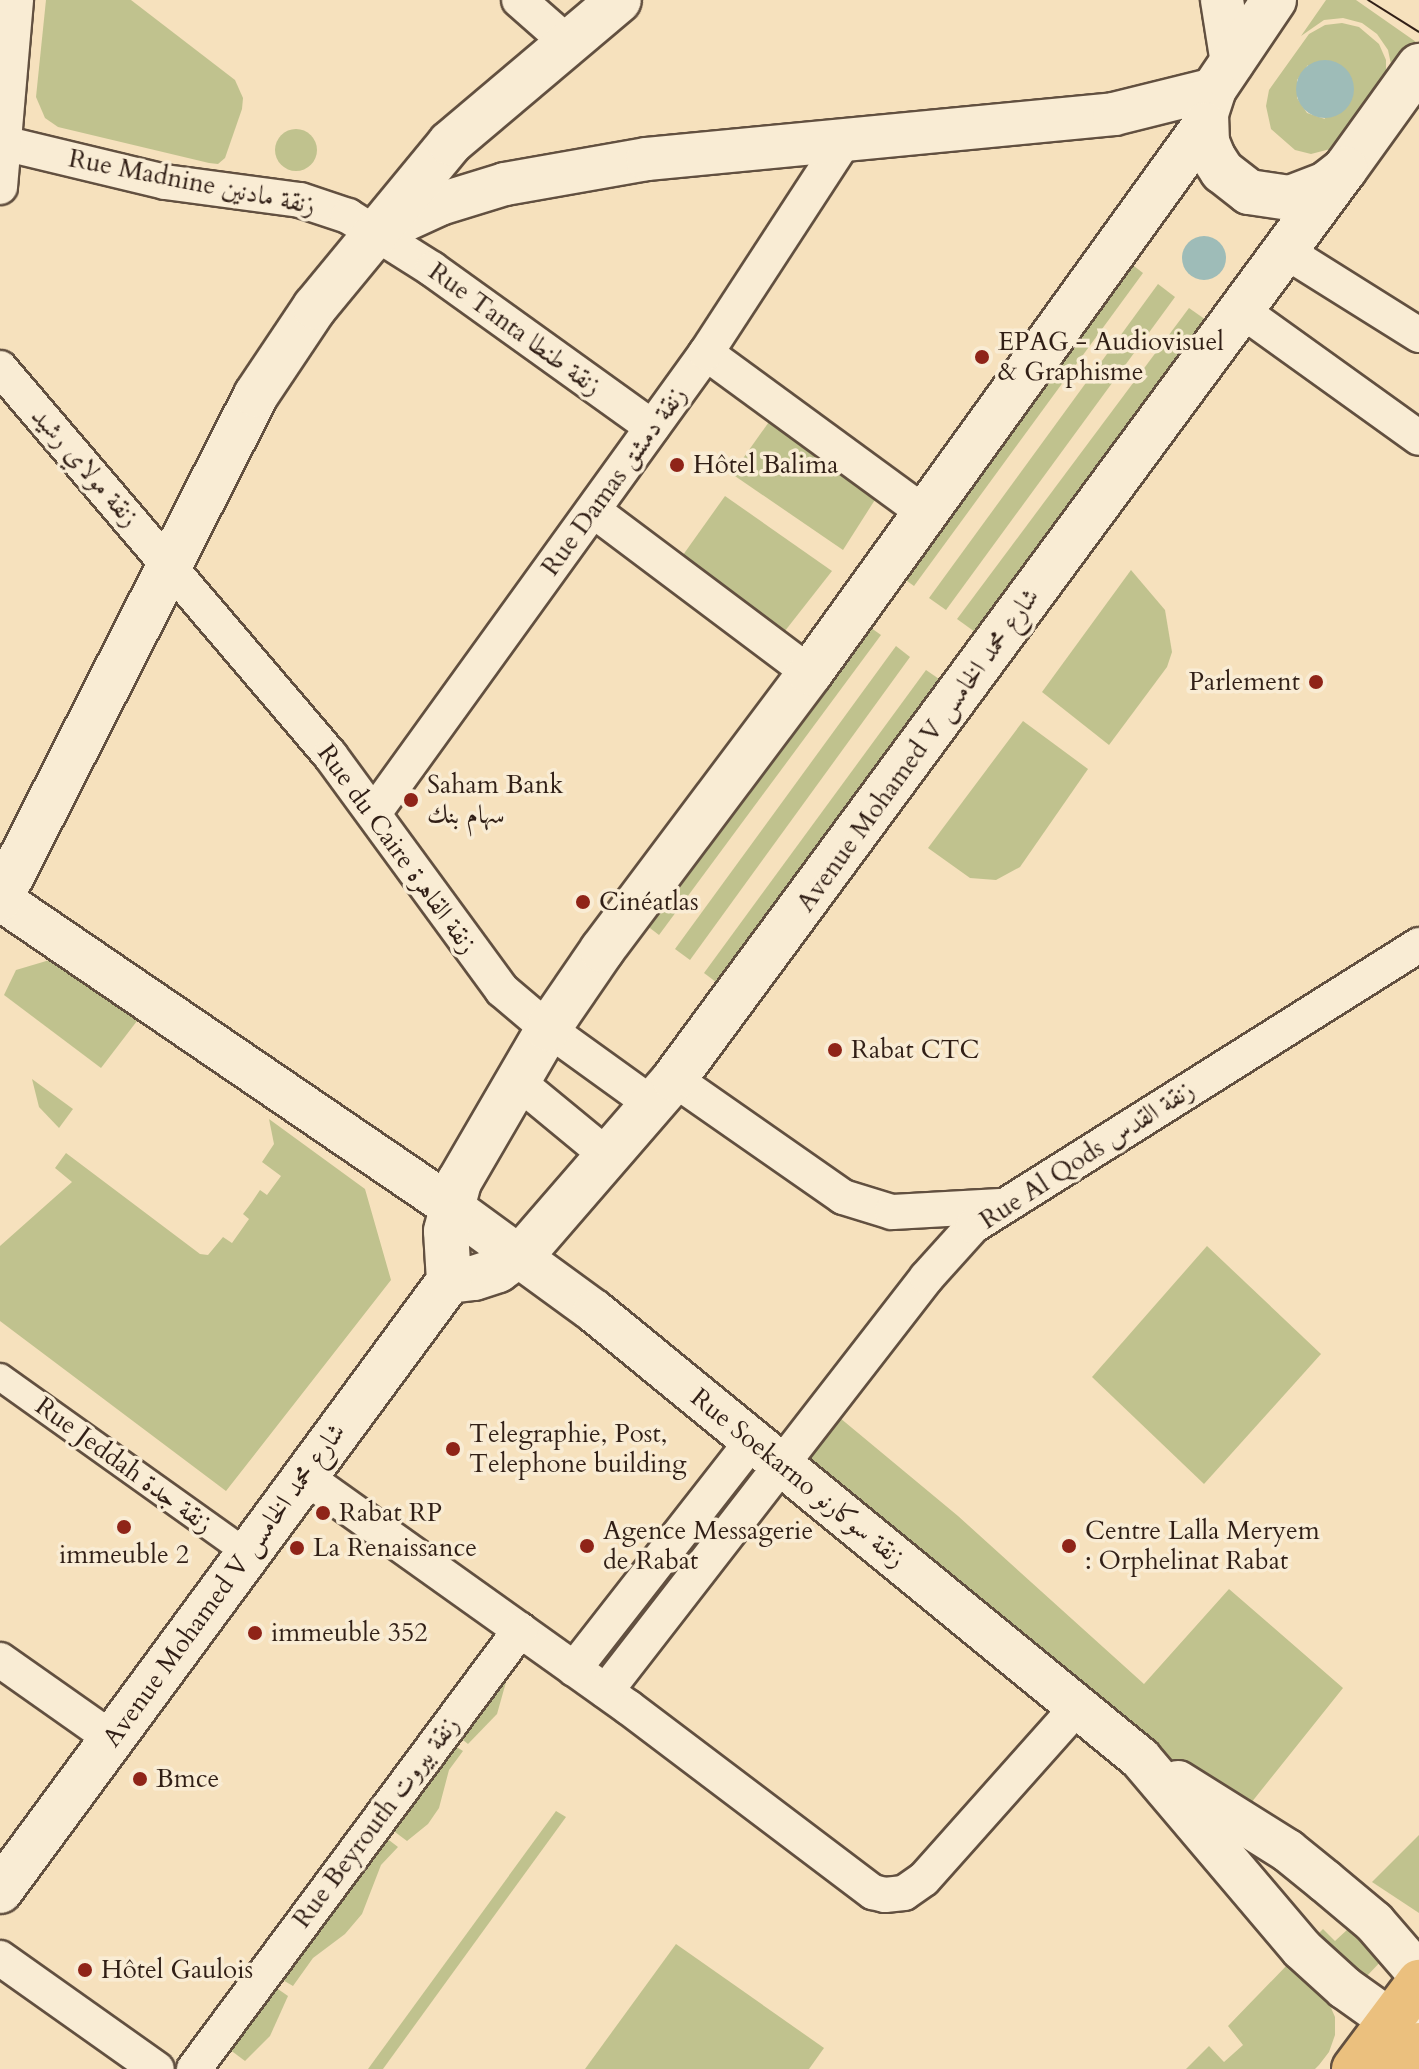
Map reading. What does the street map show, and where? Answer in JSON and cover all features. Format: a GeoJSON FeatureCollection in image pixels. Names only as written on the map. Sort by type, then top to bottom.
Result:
{"type":"FeatureCollection","features":[{"type":"Feature","properties":{"kind":"main road"},"geometry":{"type":"LineString","coordinates":[[0,899],[256,395],[315,307],[450,143],[619,0]]}},
{"type":"Feature","properties":{"kind":"main road"},"geometry":{"type":"LineString","coordinates":[[449,1281],[445,1244],[450,1206],[459,1182],[548,1029],[602,950],[810,673],[925,513],[1217,92],[1274,0]]}},
{"type":"Feature","properties":{"kind":"main road","name":"Avenue Mohamed V شارع محمد الخامس"},"geometry":{"type":"LineString","coordinates":[[0,1891],[449,1281],[474,1278],[498,1270],[519,1256],[663,1092],[1419,66]]}},
{"type":"Feature","properties":{"kind":"main road"},"geometry":{"type":"LineString","coordinates":[[1217,92],[1207,142],[1222,171],[1249,192],[1263,197],[1303,195],[1345,169]]}},
{"type":"Feature","properties":{"kind":"main road"},"geometry":{"type":"LineString","coordinates":[[1401,2069],[1419,1982]]}},
{"type":"Feature","properties":{"kind":"main road"},"geometry":{"type":"LineString","coordinates":[[1354,2069],[1410,2035]]}},
{"type":"Feature","properties":{"kind":"street"},"geometry":{"type":"LineString","coordinates":[[0,187],[16,0]]}},
{"type":"Feature","properties":{"kind":"street"},"geometry":{"type":"LineString","coordinates":[[519,0],[568,43]]}},
{"type":"Feature","properties":{"kind":"street"},"geometry":{"type":"LineString","coordinates":[[377,233],[440,204],[505,184],[647,159],[1114,114],[1217,92],[1222,0]]}},
{"type":"Feature","properties":{"kind":"street","name":"Rue Damas زنقة دمشق"},"geometry":{"type":"LineString","coordinates":[[374,813],[706,353],[844,141]]}},
{"type":"Feature","properties":{"kind":"street","name":"Rue Madnine زنقة مادنين"},"geometry":{"type":"LineString","coordinates":[[3,143],[165,182],[300,200],[348,216],[377,233]]}},
{"type":"Feature","properties":{"kind":"street","name":"Rue Tanta زنقة طنطا"},"geometry":{"type":"LineString","coordinates":[[377,233],[652,427]]}},
{"type":"Feature","properties":{"kind":"street"},"geometry":{"type":"LineString","coordinates":[[1285,251],[1419,335]]}},
{"type":"Feature","properties":{"kind":"street"},"geometry":{"type":"LineString","coordinates":[[1241,310],[1419,438]]}},
{"type":"Feature","properties":{"kind":"street"},"geometry":{"type":"LineString","coordinates":[[706,353],[925,513]]}},
{"type":"Feature","properties":{"kind":"street","name":"زنقة مولاي رشيد"},"geometry":{"type":"LineString","coordinates":[[0,368],[169,565]]}},
{"type":"Feature","properties":{"kind":"street"},"geometry":{"type":"LineString","coordinates":[[594,511],[810,673]]}},
{"type":"Feature","properties":{"kind":"street","name":"Rue du Caire زنقة القاهرة"},"geometry":{"type":"LineString","coordinates":[[169,565],[330,755],[502,990],[548,1029],[843,1197],[892,1212],[1008,1205]]}},
{"type":"Feature","properties":{"kind":"street","name":"Rue Soekarno زنقة سوكارنو"},"geometry":{"type":"LineString","coordinates":[[0,899],[450,1206],[580,1299],[1140,1758],[1302,1949],[1345,1988],[1410,2035]]}},
{"type":"Feature","properties":{"kind":"street","name":"Rue Al Qods زنقة القدس"},"geometry":{"type":"LineString","coordinates":[[767,1453],[973,1226],[1419,945]]}},
{"type":"Feature","properties":{"kind":"street"},"geometry":{"type":"LineString","coordinates":[[517,1081],[608,1156]]}},
{"type":"Feature","properties":{"kind":"street","name":"Rue Jeddah زنقة جدة"},"geometry":{"type":"LineString","coordinates":[[0,1377],[248,1554]]}},
{"type":"Feature","properties":{"kind":"street"},"geometry":{"type":"LineString","coordinates":[[574,1669],[767,1453]]}},
{"type":"Feature","properties":{"kind":"street"},"geometry":{"type":"LineString","coordinates":[[606,1691],[767,1453]]}},
{"type":"Feature","properties":{"kind":"street"},"geometry":{"type":"LineString","coordinates":[[304,1476],[606,1691],[858,1883],[885,1895],[904,1893],[924,1879],[1079,1705]]}},
{"type":"Feature","properties":{"kind":"street","name":"Rue Beyrouth زنقة بيروت"},"geometry":{"type":"LineString","coordinates":[[194,2069],[520,1630]]}},
{"type":"Feature","properties":{"kind":"street"},"geometry":{"type":"LineString","coordinates":[[0,1660],[111,1738]]}},
{"type":"Feature","properties":{"kind":"street","name":"Rue Soekarno زنقة سوكارنو"},"geometry":{"type":"LineString","coordinates":[[1140,1758],[1288,1851],[1374,1922],[1419,1974]]}},
{"type":"Feature","properties":{"kind":"street"},"geometry":{"type":"LineString","coordinates":[[0,1958],[157,2069]]}},
{"type":"Feature","properties":{"kind":"green space"},"geometry":{"type":"Polygon","coordinates":[[[46,0],[131,0],[235,80],[243,98],[242,109],[225,158],[218,164],[209,163],[58,127],[45,118],[36,97],[46,0]]]}},
{"type":"Feature","properties":{"kind":"green space"},"geometry":{"type":"Polygon","coordinates":[[[1326,0],[1356,0],[1419,44],[1388,88],[1392,69],[1388,50],[1377,34],[1362,23],[1343,18],[1324,20],[1301,36],[1326,0]]]}},
{"type":"Feature","properties":{"kind":"green space"},"geometry":{"type":"Polygon","coordinates":[[[1342,23],[1359,27],[1379,44],[1386,60],[1386,77],[1334,148],[1311,154],[1295,150],[1271,129],[1266,106],[1269,90],[1309,34],[1325,25],[1342,23]],[[1308,65],[1297,80],[1297,98],[1307,113],[1325,119],[1308,65]]]}},
{"type":"Feature","properties":{"kind":"green space"},"geometry":{"type":"Polygon","coordinates":[[[296,129],[311,135],[317,150],[311,165],[296,171],[281,165],[275,150],[281,135],[296,129]]]}},
{"type":"Feature","properties":{"kind":"green space"},"geometry":{"type":"Polygon","coordinates":[[[1130,263],[1143,273],[914,586],[900,576],[1130,263]]]}},
{"type":"Feature","properties":{"kind":"green space"},"geometry":{"type":"Polygon","coordinates":[[[1158,284],[1175,297],[946,610],[929,598],[1158,284]]]}},
{"type":"Feature","properties":{"kind":"green space"},"geometry":{"type":"Polygon","coordinates":[[[1189,308],[1206,320],[975,632],[957,619],[1189,308]]]}},
{"type":"Feature","properties":{"kind":"green space"},"geometry":{"type":"Polygon","coordinates":[[[771,419],[878,495],[843,550],[732,474],[771,419]]]}},
{"type":"Feature","properties":{"kind":"green space"},"geometry":{"type":"Polygon","coordinates":[[[725,496],[832,571],[781,636],[678,562],[725,496]]]}},
{"type":"Feature","properties":{"kind":"green space"},"geometry":{"type":"Polygon","coordinates":[[[1131,570],[1165,610],[1172,652],[1167,667],[1109,745],[1042,692],[1131,570]]]}},
{"type":"Feature","properties":{"kind":"green space"},"geometry":{"type":"Polygon","coordinates":[[[867,625],[881,635],[659,935],[646,925],[867,625]]]}},
{"type":"Feature","properties":{"kind":"green space"},"geometry":{"type":"Polygon","coordinates":[[[896,646],[910,657],[690,960],[675,949],[896,646]]]}},
{"type":"Feature","properties":{"kind":"green space"},"geometry":{"type":"Polygon","coordinates":[[[926,670],[942,681],[720,985],[704,973],[926,670]]]}},
{"type":"Feature","properties":{"kind":"green space"},"geometry":{"type":"Polygon","coordinates":[[[1023,721],[1088,769],[1020,867],[996,880],[970,878],[928,848],[1023,721]]]}},
{"type":"Feature","properties":{"kind":"green space"},"geometry":{"type":"Polygon","coordinates":[[[53,959],[137,1021],[101,1068],[4,995],[16,970],[53,959]]]}},
{"type":"Feature","properties":{"kind":"green space"},"geometry":{"type":"Polygon","coordinates":[[[32,1079],[73,1109],[59,1128],[39,1107],[32,1079]]]}},
{"type":"Feature","properties":{"kind":"green space"},"geometry":{"type":"Polygon","coordinates":[[[269,1119],[365,1189],[391,1280],[226,1491],[0,1321],[0,1246],[72,1182],[55,1168],[66,1153],[200,1254],[208,1255],[223,1237],[232,1243],[249,1219],[243,1214],[260,1190],[267,1195],[281,1176],[262,1162],[274,1144],[269,1119]]]}},
{"type":"Feature","properties":{"kind":"green space"},"geometry":{"type":"Polygon","coordinates":[[[1207,1246],[1321,1354],[1204,1484],[1092,1377],[1207,1246]]]}},
{"type":"Feature","properties":{"kind":"green space"},"geometry":{"type":"Polygon","coordinates":[[[834,1413],[958,1516],[1144,1684],[1229,1589],[1343,1688],[1251,1803],[1141,1746],[790,1460],[834,1413]]]}},
{"type":"Feature","properties":{"kind":"green space"},"geometry":{"type":"Polygon","coordinates":[[[506,1682],[497,1714],[468,1744],[458,1736],[500,1684],[506,1682]]]}},
{"type":"Feature","properties":{"kind":"green space"},"geometry":{"type":"Polygon","coordinates":[[[452,1744],[463,1751],[449,1770],[439,1808],[428,1824],[407,1841],[391,1829],[452,1744]]]}},
{"type":"Feature","properties":{"kind":"green space"},"geometry":{"type":"Polygon","coordinates":[[[556,1811],[566,1817],[383,2069],[368,2069],[556,1811]]]}},
{"type":"Feature","properties":{"kind":"green space"},"geometry":{"type":"Polygon","coordinates":[[[1419,1835],[1419,1913],[1372,1882],[1419,1835]]]}},
{"type":"Feature","properties":{"kind":"green space"},"geometry":{"type":"Polygon","coordinates":[[[385,1837],[398,1847],[381,1865],[362,1914],[345,1934],[313,1958],[293,1986],[281,1979],[385,1837]]]}},
{"type":"Feature","properties":{"kind":"green space"},"geometry":{"type":"Polygon","coordinates":[[[1336,1916],[1385,1957],[1365,1978],[1313,1939],[1323,1929],[1335,1941],[1348,1929],[1336,1916]]]}},
{"type":"Feature","properties":{"kind":"green space"},"geometry":{"type":"Polygon","coordinates":[[[676,1944],[824,2048],[809,2069],[585,2069],[676,1944]]]}},
{"type":"Feature","properties":{"kind":"green space"},"geometry":{"type":"Polygon","coordinates":[[[1290,1962],[1328,2001],[1335,2017],[1335,2035],[1329,2052],[1319,2065],[1315,2069],[1186,2069],[1209,2046],[1224,2062],[1243,2045],[1228,2026],[1290,1962]]]}},
{"type":"Feature","properties":{"kind":"green space"},"geometry":{"type":"Polygon","coordinates":[[[275,1987],[288,1996],[270,2036],[245,2061],[229,2049],[275,1987]]]}},
{"type":"Feature","properties":{"kind":"water"},"geometry":{"type":"Polygon","coordinates":[[[1325,60],[1346,68],[1354,89],[1346,110],[1325,118],[1304,110],[1296,89],[1304,68],[1325,60]]]}},
{"type":"Feature","properties":{"kind":"water"},"geometry":{"type":"Polygon","coordinates":[[[1204,236],[1219,243],[1226,258],[1219,273],[1204,280],[1189,273],[1182,258],[1189,243],[1204,236]]]}},
{"type":"Feature","properties":{"kind":"tram line"},"geometry":{"type":"LineString","coordinates":[[1368,0],[1419,32]]}},
{"type":"Feature","properties":{"kind":"place","name":"EPAG - Audiovisuel & Graphisme"},"geometry":{"type":"Point","coordinates":[982,357]}},
{"type":"Feature","properties":{"kind":"place","name":"Hôtel Balima"},"geometry":{"type":"Point","coordinates":[677,465]}},
{"type":"Feature","properties":{"kind":"place","name":"Parlement"},"geometry":{"type":"Point","coordinates":[1316,682]}},
{"type":"Feature","properties":{"kind":"place","name":"Saham Bank سهام بنك"},"geometry":{"type":"Point","coordinates":[411,800]}},
{"type":"Feature","properties":{"kind":"place","name":"Cinéatlas"},"geometry":{"type":"Point","coordinates":[583,902]}},
{"type":"Feature","properties":{"kind":"place","name":"Rabat CTC"},"geometry":{"type":"Point","coordinates":[835,1050]}},
{"type":"Feature","properties":{"kind":"place","name":"Telegraphie, Post, Telephone building"},"geometry":{"type":"Point","coordinates":[453,1449]}},
{"type":"Feature","properties":{"kind":"place","name":"Rabat RP"},"geometry":{"type":"Point","coordinates":[323,1513]}},
{"type":"Feature","properties":{"kind":"place","name":"immeuble 2"},"geometry":{"type":"Point","coordinates":[124,1527]}},
{"type":"Feature","properties":{"kind":"place","name":"Agence Messagerie de Rabat"},"geometry":{"type":"Point","coordinates":[587,1546]}},
{"type":"Feature","properties":{"kind":"place","name":"Centre Lalla Meryem : Orphelinat Rabat"},"geometry":{"type":"Point","coordinates":[1069,1546]}},
{"type":"Feature","properties":{"kind":"place","name":"La Renaissance"},"geometry":{"type":"Point","coordinates":[297,1548]}},
{"type":"Feature","properties":{"kind":"place","name":"immeuble 352"},"geometry":{"type":"Point","coordinates":[255,1633]}},
{"type":"Feature","properties":{"kind":"place","name":"Bmce"},"geometry":{"type":"Point","coordinates":[140,1779]}},
{"type":"Feature","properties":{"kind":"place","name":"Hôtel Gaulois"},"geometry":{"type":"Point","coordinates":[85,1970]}}]}
